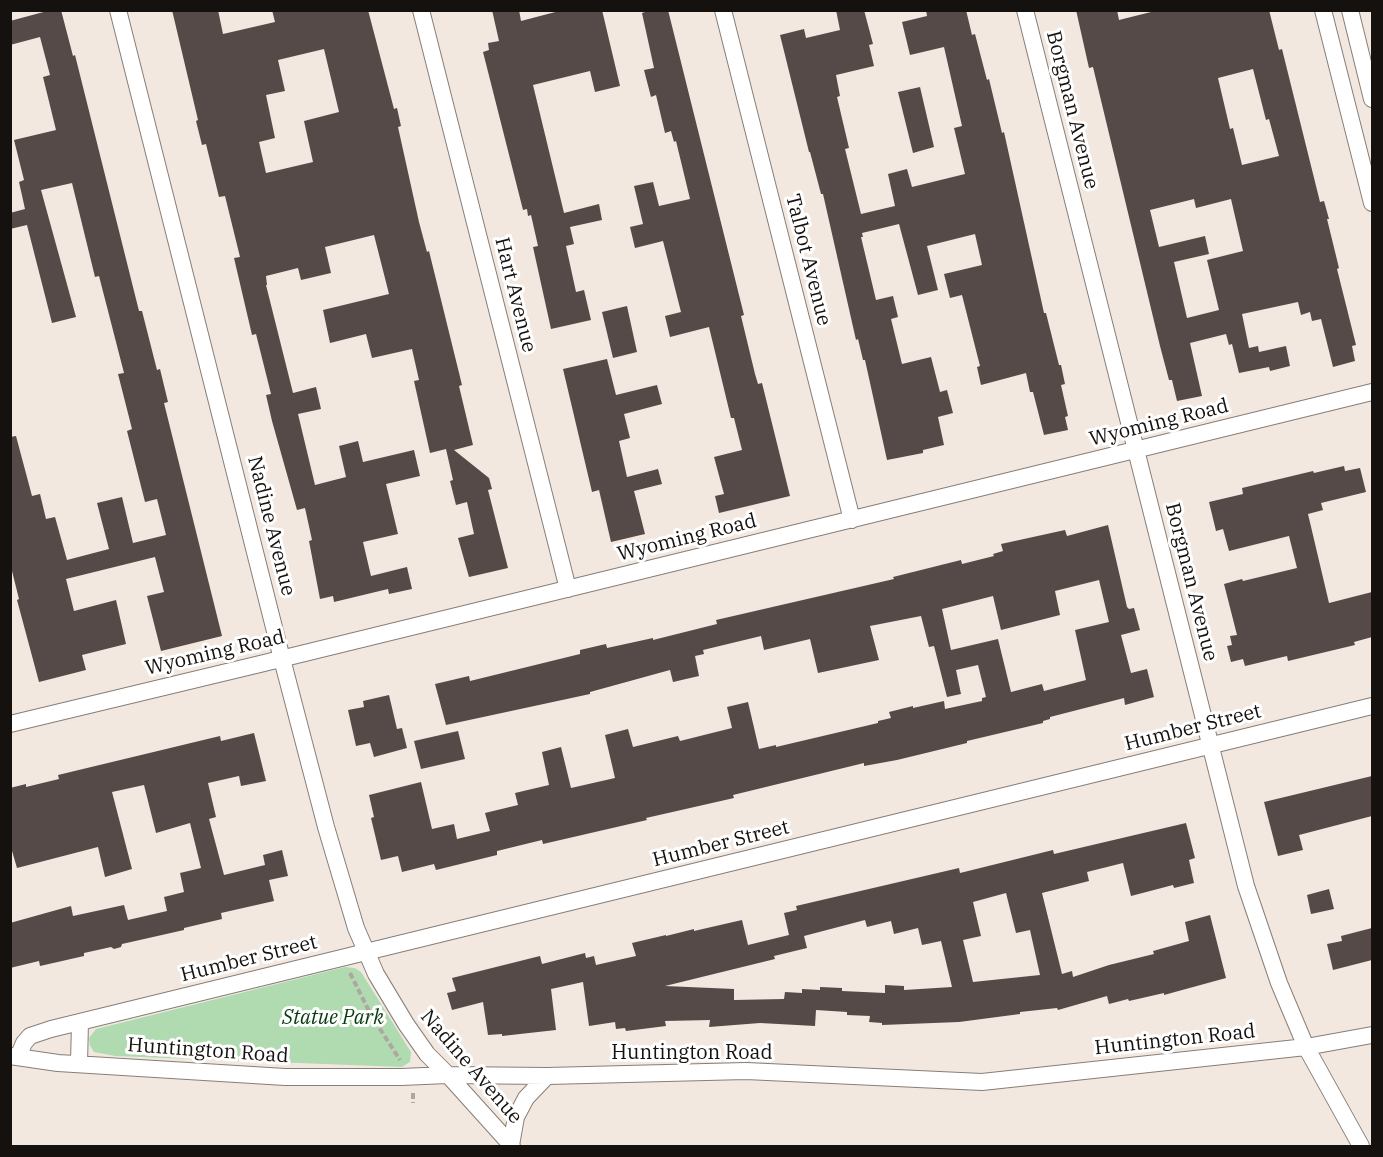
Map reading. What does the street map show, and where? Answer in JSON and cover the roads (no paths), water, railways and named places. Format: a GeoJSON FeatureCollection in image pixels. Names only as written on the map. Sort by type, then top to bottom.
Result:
{"type":"FeatureCollection","features":[{"type":"Feature","properties":{"kind":"street","name":"Nadine Avenue"},"geometry":{"type":"LineString","coordinates":[[118,10],[282,659],[326,827],[356,928],[376,974],[427,1054],[512,1146]]}},
{"type":"Feature","properties":{"kind":"street","name":"Hart Avenue"},"geometry":{"type":"LineString","coordinates":[[421,10],[568,589]]}},
{"type":"Feature","properties":{"kind":"street","name":"Talbot Avenue"},"geometry":{"type":"LineString","coordinates":[[723,10],[852,520]]}},
{"type":"Feature","properties":{"kind":"street","name":"Borgman Avenue"},"geometry":{"type":"LineString","coordinates":[[1025,10],[1246,886],[1275,973],[1306,1047],[1361,1146]]}},
{"type":"Feature","properties":{"kind":"street"},"geometry":{"type":"LineString","coordinates":[[1323,10],[1372,203]]}},
{"type":"Feature","properties":{"kind":"street"},"geometry":{"type":"LineString","coordinates":[[1350,10],[1372,99]]}},
{"type":"Feature","properties":{"kind":"street","name":"Wyoming Road"},"geometry":{"type":"LineString","coordinates":[[10,723],[282,659],[1372,392]]}},
{"type":"Feature","properties":{"kind":"street","name":"Humber Street"},"geometry":{"type":"LineString","coordinates":[[14,1056],[30,1036],[80,1022],[1372,706]]}},
{"type":"Feature","properties":{"kind":"street"},"geometry":{"type":"LineString","coordinates":[[79,1064],[80,1022]]}},
{"type":"Feature","properties":{"kind":"street","name":"Huntington Road"},"geometry":{"type":"LineString","coordinates":[[14,1056],[79,1064],[285,1077],[547,1076],[746,1071],[982,1082],[1306,1047],[1372,1035]]}},
{"type":"Feature","properties":{"kind":"street"},"geometry":{"type":"LineString","coordinates":[[512,1146],[516,1117],[525,1098],[547,1076]]}},
{"type":"Feature","properties":{"kind":"park label","name":"Statue Park"},"geometry":{"type":"Point","coordinates":[333,1018]}}]}
